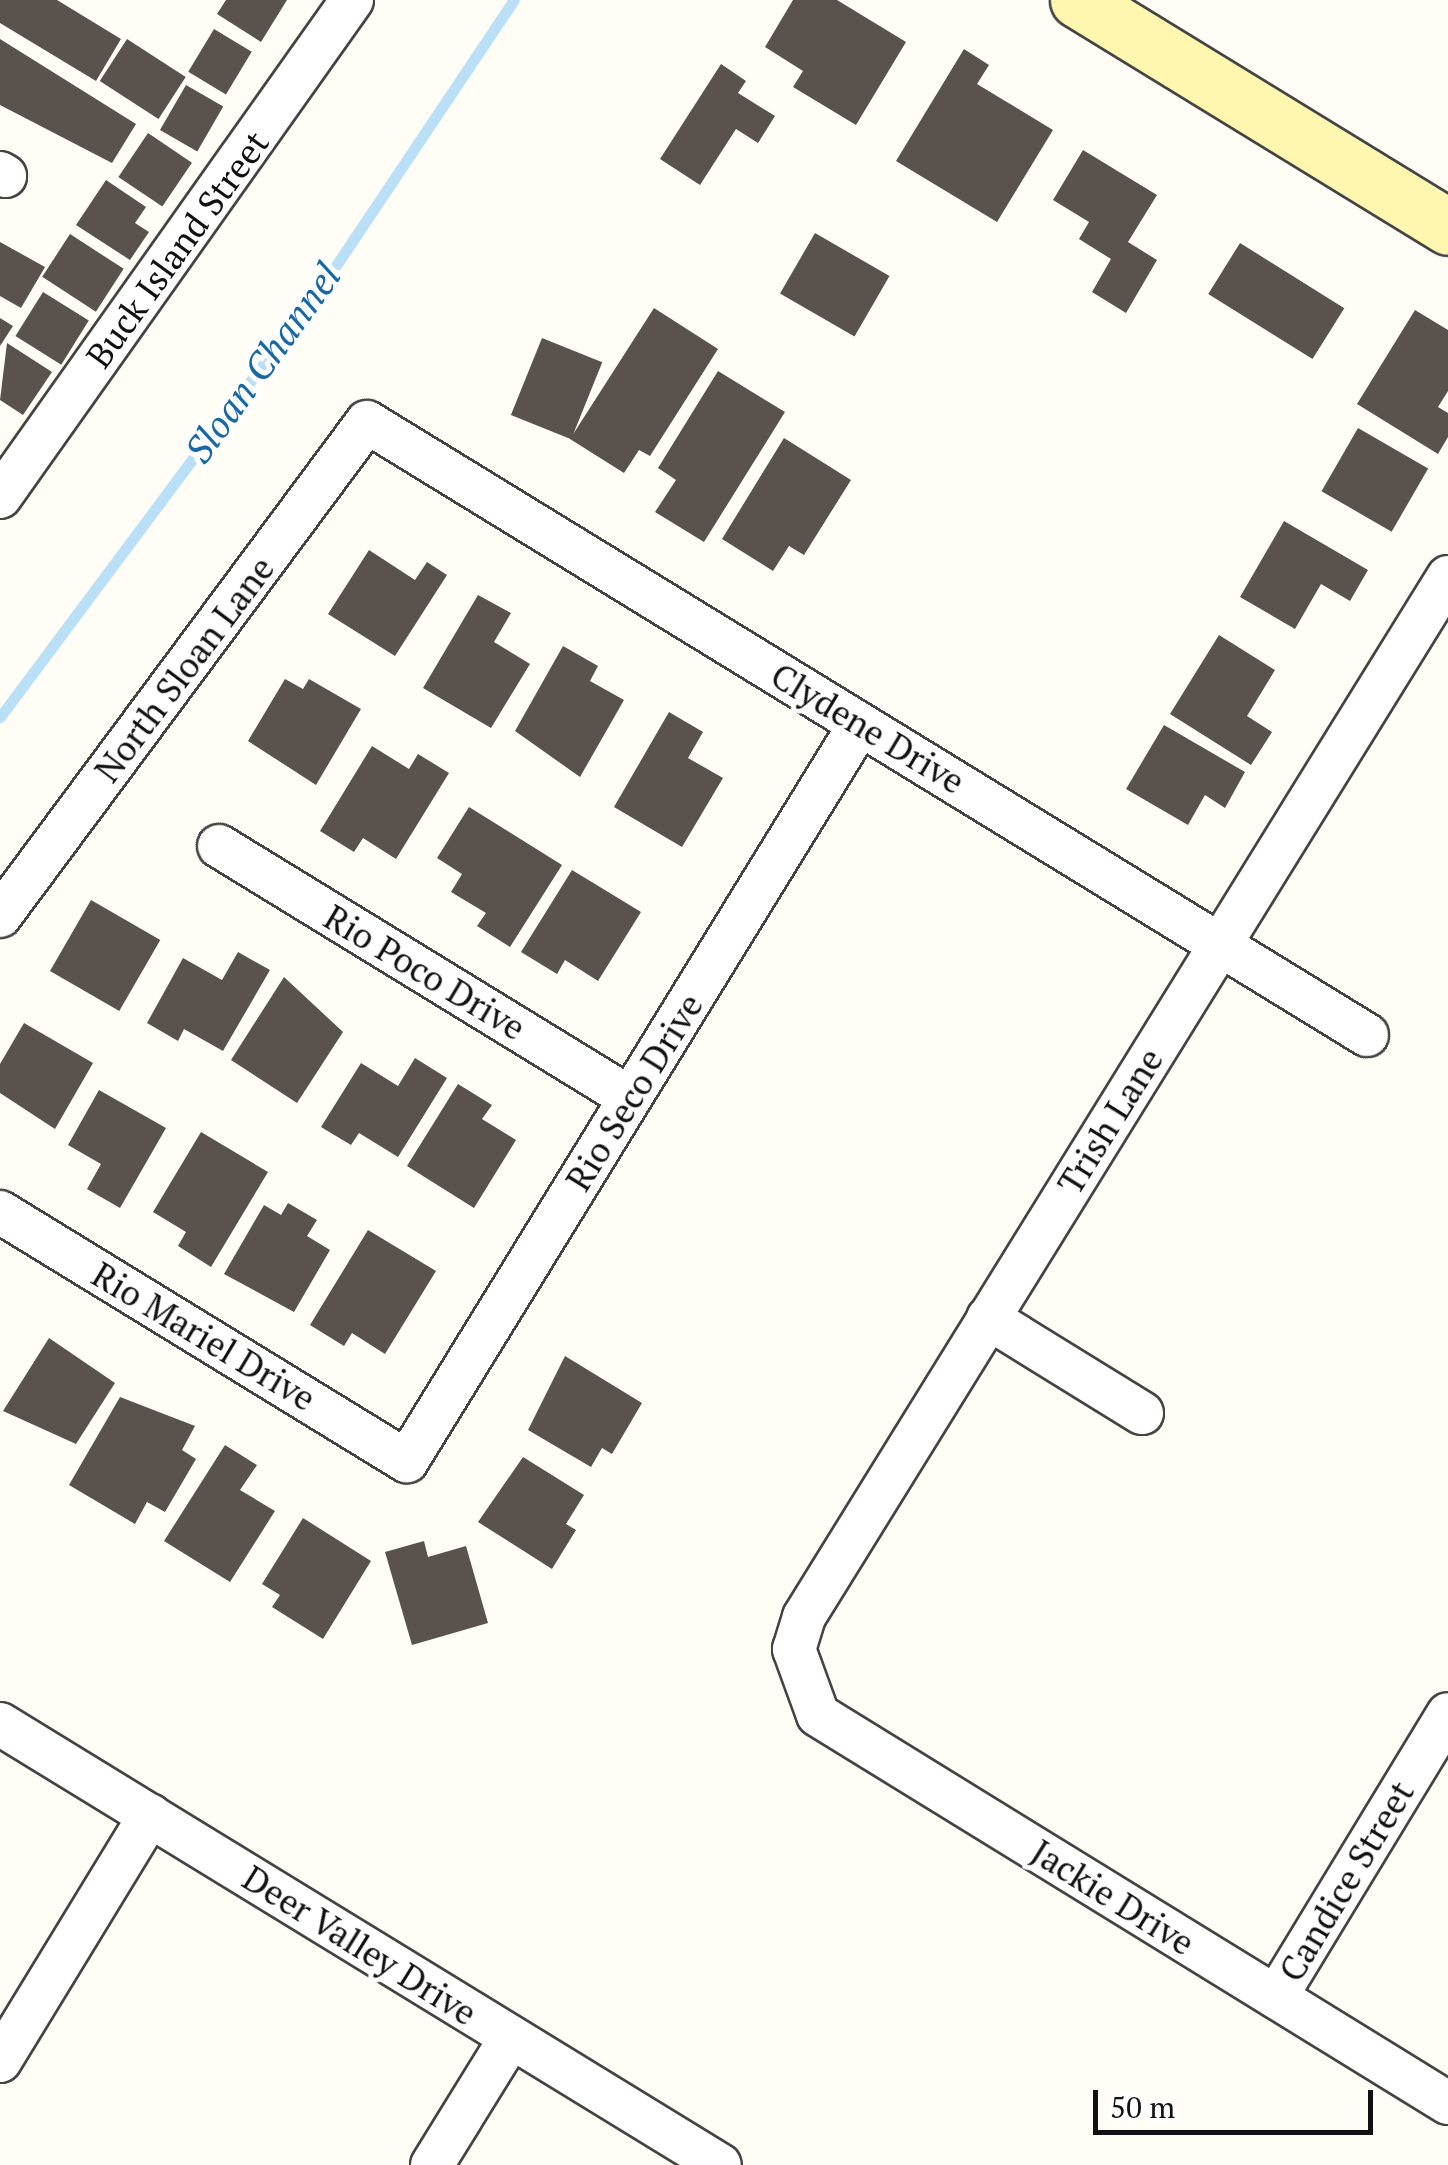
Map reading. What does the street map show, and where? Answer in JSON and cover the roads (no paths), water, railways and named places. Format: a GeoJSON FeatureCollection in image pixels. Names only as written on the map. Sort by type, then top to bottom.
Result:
{"type":"FeatureCollection","features":[{"type":"Feature","properties":{"kind":"main road"},"geometry":{"type":"LineString","coordinates":[[1078,0],[1448,227]]}},
{"type":"Feature","properties":{"kind":"street","name":"Buck Island Street"},"geometry":{"type":"LineString","coordinates":[[0,497],[352,0]]}},
{"type":"Feature","properties":{"kind":"street","name":"Clydene Drive"},"geometry":{"type":"LineString","coordinates":[[368,422],[1367,1035]]}},
{"type":"Feature","properties":{"kind":"street","name":"North Sloan Lane"},"geometry":{"type":"LineString","coordinates":[[0,916],[368,422]]}},
{"type":"Feature","properties":{"kind":"street","name":"Trish Lane"},"geometry":{"type":"LineString","coordinates":[[798,1672],[804,1617],[1448,577]]}},
{"type":"Feature","properties":{"kind":"street","name":"Rio Seco Drive"},"geometry":{"type":"LineString","coordinates":[[408,1461],[860,724]]}},
{"type":"Feature","properties":{"kind":"street","name":"Rio Poco Drive"},"geometry":{"type":"LineString","coordinates":[[220,846],[630,1098]]}},
{"type":"Feature","properties":{"kind":"street","name":"Rio Mariel Drive"},"geometry":{"type":"LineString","coordinates":[[0,1212],[408,1461]]}},
{"type":"Feature","properties":{"kind":"street"},"geometry":{"type":"LineString","coordinates":[[988,1318],[1142,1412]]}},
{"type":"Feature","properties":{"kind":"street","name":"Jackie Drive"},"geometry":{"type":"LineString","coordinates":[[798,1672],[818,1715],[1448,2103]]}},
{"type":"Feature","properties":{"kind":"street","name":"Candice Street"},"geometry":{"type":"LineString","coordinates":[[1276,1997],[1448,1714]]}},
{"type":"Feature","properties":{"kind":"street","name":"Deer Valley Drive"},"geometry":{"type":"LineString","coordinates":[[0,1724],[720,2165]]}},
{"type":"Feature","properties":{"kind":"street"},"geometry":{"type":"LineString","coordinates":[[0,2061],[150,1815]]}},
{"type":"Feature","properties":{"kind":"street"},"geometry":{"type":"LineString","coordinates":[[432,2165],[511,2037]]}},
{"type":"Feature","properties":{"kind":"waterway","name":"Sloan Channel"},"geometry":{"type":"LineString","coordinates":[[0,717],[329,276],[514,0]]}}]}
